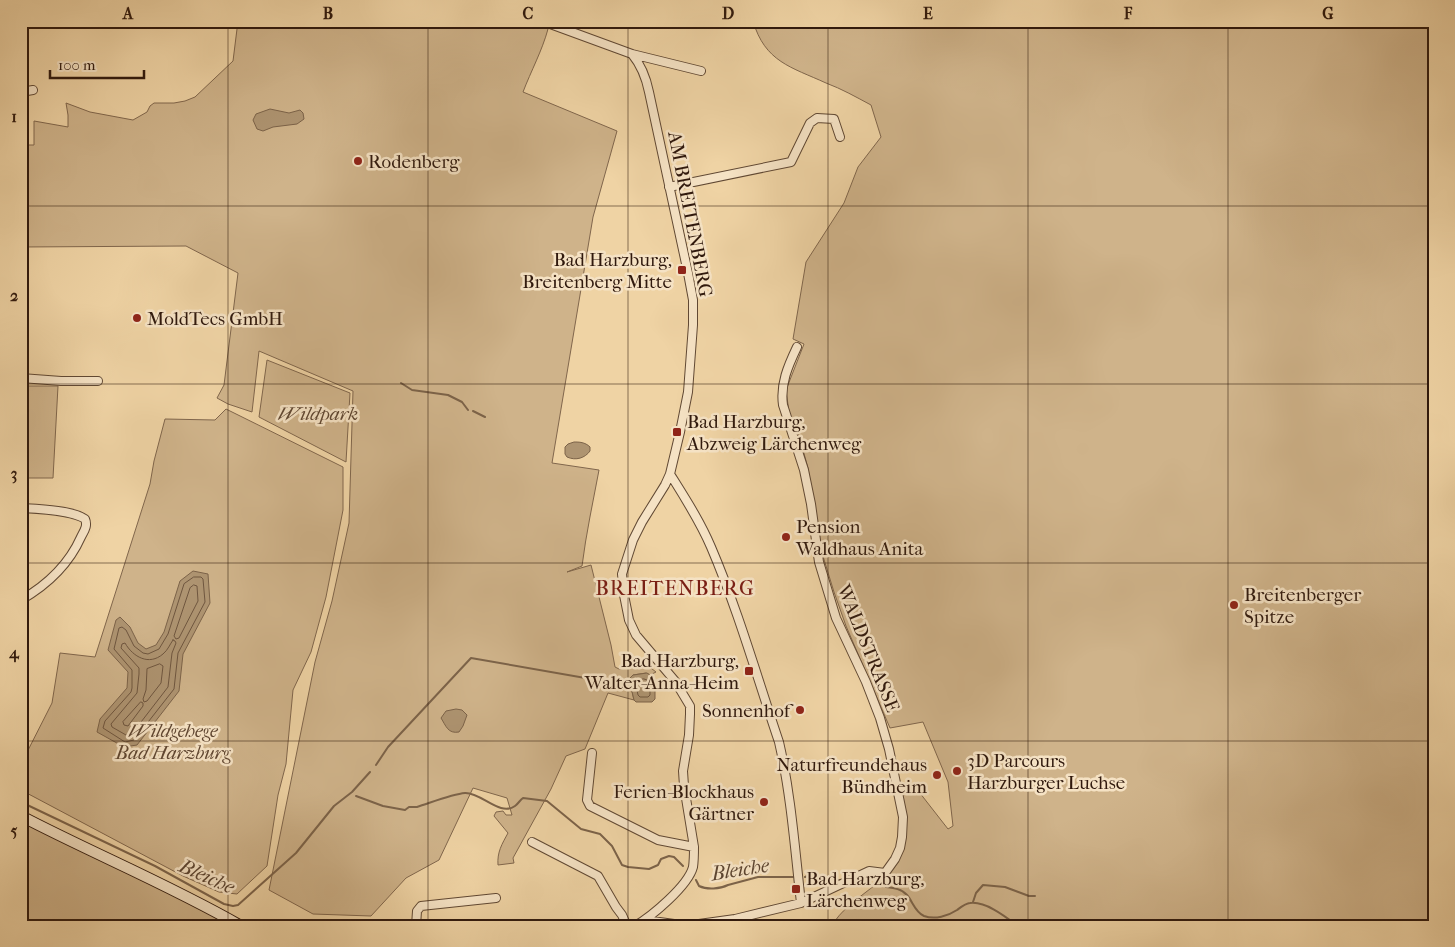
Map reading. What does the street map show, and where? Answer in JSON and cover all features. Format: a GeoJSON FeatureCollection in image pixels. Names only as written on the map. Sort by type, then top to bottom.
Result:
{"type":"FeatureCollection","features":[{"type":"Feature","properties":{"kind":"street"},"geometry":{"type":"LineString","coordinates":[[542,21],[632,54],[702,71]]}},
{"type":"Feature","properties":{"kind":"street","name":"AM BREITENBERG"},"geometry":{"type":"LineString","coordinates":[[632,54],[640,64],[647,82],[693,300],[688,392],[670,474],[665,486],[633,540],[622,574],[629,620],[636,635],[675,681],[690,706],[689,736],[683,771],[694,846],[693,867],[678,890],[645,920],[635,926]]}},
{"type":"Feature","properties":{"kind":"street"},"geometry":{"type":"LineString","coordinates":[[21,92],[32,90]]}},
{"type":"Feature","properties":{"kind":"street"},"geometry":{"type":"LineString","coordinates":[[670,187],[791,162],[810,123],[817,118],[834,119],[840,137]]}},
{"type":"Feature","properties":{"kind":"street","name":"WALDSTRASSE"},"geometry":{"type":"LineString","coordinates":[[797,348],[782,386],[783,405],[804,470],[819,562],[836,618],[866,682],[880,718],[889,749],[902,817],[900,848],[895,859],[884,873],[869,871],[801,904]]}},
{"type":"Feature","properties":{"kind":"street"},"geometry":{"type":"LineString","coordinates":[[21,378],[98,381]]}},
{"type":"Feature","properties":{"kind":"street"},"geometry":{"type":"LineString","coordinates":[[645,920],[674,924],[699,924],[735,919],[801,904],[787,787],[779,742],[733,605],[711,547],[700,524],[670,474]]}},
{"type":"Feature","properties":{"kind":"street"},"geometry":{"type":"LineString","coordinates":[[21,508],[79,515],[85,519],[86,527],[79,543],[57,572],[44,585],[21,600]]}},
{"type":"Feature","properties":{"kind":"street"},"geometry":{"type":"LineString","coordinates":[[592,753],[587,800],[590,806],[658,840],[694,846]]}},
{"type":"Feature","properties":{"kind":"street"},"geometry":{"type":"LineString","coordinates":[[21,816],[178,892],[241,926]]}},
{"type":"Feature","properties":{"kind":"street"},"geometry":{"type":"LineString","coordinates":[[532,842],[598,876],[627,926]]}},
{"type":"Feature","properties":{"kind":"street"},"geometry":{"type":"LineString","coordinates":[[416,926],[417,911],[420,906],[496,898]]}},
{"type":"Feature","properties":{"kind":"green space"},"geometry":{"type":"Polygon","coordinates":[[[238,21],[531,21],[548,29],[523,92],[617,131],[593,217],[552,463],[599,470],[582,566],[567,572],[591,565],[615,667],[619,669],[647,665],[656,672],[650,675],[646,673],[633,675],[629,679],[634,700],[608,693],[585,749],[566,756],[551,789],[513,858],[514,863],[498,865],[499,852],[508,833],[494,816],[496,812],[503,811],[506,815],[512,815],[507,798],[473,788],[439,860],[406,878],[371,916],[313,914],[269,890],[315,662],[332,601],[349,523],[353,391],[259,351],[252,412],[217,398],[224,385],[238,273],[186,246],[21,247],[21,145],[34,145],[34,121],[68,127],[66,103],[90,112],[133,120],[147,112],[154,103],[174,103],[195,97],[233,61],[238,21]]]}},
{"type":"Feature","properties":{"kind":"green space"},"geometry":{"type":"Polygon","coordinates":[[[753,21],[1434,21],[1434,926],[832,926],[848,906],[882,879],[898,860],[902,850],[901,792],[916,788],[948,829],[953,826],[948,782],[923,722],[890,728],[846,626],[822,553],[808,468],[800,439],[789,412],[786,390],[804,344],[793,339],[806,262],[844,203],[858,167],[881,137],[871,105],[781,61],[765,46],[758,35],[753,21]]]}},
{"type":"Feature","properties":{"kind":"green space","name":"Wildpark"},"geometry":{"type":"Polygon","coordinates":[[[267,360],[350,393],[346,462],[259,417],[267,360]]]}},
{"type":"Feature","properties":{"kind":"green space"},"geometry":{"type":"Polygon","coordinates":[[[21,386],[58,386],[53,478],[21,478],[21,386]]]}},
{"type":"Feature","properties":{"kind":"green space","name":"Wildgehege Bad Harzburg"},"geometry":{"type":"Polygon","coordinates":[[[226,409],[343,467],[343,510],[326,597],[311,652],[293,690],[286,764],[278,795],[267,866],[237,894],[219,892],[183,876],[21,790],[21,764],[52,703],[60,653],[95,657],[150,484],[165,419],[215,420],[226,409]]]}},
{"type":"Feature","properties":{"kind":"green space"},"geometry":{"type":"Polygon","coordinates":[[[21,820],[234,926],[21,926],[21,820]]]}},
{"type":"Feature","properties":{"kind":"water"},"geometry":{"type":"Polygon","coordinates":[[[270,109],[289,113],[300,110],[303,113],[304,119],[297,124],[273,127],[263,131],[257,129],[253,120],[256,114],[270,109]]]}},
{"type":"Feature","properties":{"kind":"water"},"geometry":{"type":"Polygon","coordinates":[[[574,442],[586,444],[590,447],[590,451],[580,458],[567,457],[565,447],[574,442]]]}},
{"type":"Feature","properties":{"kind":"water"},"geometry":{"type":"Polygon","coordinates":[[[193,571],[208,574],[210,603],[183,654],[179,691],[137,745],[124,747],[97,732],[100,719],[127,688],[128,672],[108,650],[116,620],[120,617],[130,627],[138,643],[146,649],[156,645],[164,632],[180,581],[193,571]]]}},
{"type":"Feature","properties":{"kind":"water"},"geometry":{"type":"Polygon","coordinates":[[[647,673],[650,675],[655,691],[655,699],[652,702],[636,702],[629,679],[633,675],[647,673]]]}},
{"type":"Feature","properties":{"kind":"water"},"geometry":{"type":"Polygon","coordinates":[[[462,710],[467,715],[459,732],[452,732],[441,718],[446,711],[462,710]]]}},
{"type":"Feature","properties":{"kind":"waterway"},"geometry":{"type":"LineString","coordinates":[[401,383],[412,390],[448,395],[462,402],[468,410]]}},
{"type":"Feature","properties":{"kind":"waterway"},"geometry":{"type":"LineString","coordinates":[[473,411],[485,417]]}},
{"type":"Feature","properties":{"kind":"waterway"},"geometry":{"type":"LineString","coordinates":[[376,765],[388,747],[471,658],[631,686]]}},
{"type":"Feature","properties":{"kind":"waterway","name":"Bleiche"},"geometry":{"type":"LineString","coordinates":[[21,802],[155,866],[224,904],[233,906],[238,905],[296,853],[334,806],[352,792],[370,772]]}},
{"type":"Feature","properties":{"kind":"waterway","name":"Bleiche"},"geometry":{"type":"LineString","coordinates":[[356,796],[383,806],[405,810],[409,807],[417,807],[465,793],[509,809],[523,798],[547,801],[581,829],[600,834],[612,846],[622,865],[649,869],[658,865],[661,859],[669,856],[674,857],[683,866]]}},
{"type":"Feature","properties":{"kind":"waterway","name":"Bleiche"},"geometry":{"type":"LineString","coordinates":[[805,877],[812,874],[817,875],[823,880],[842,880]]}},
{"type":"Feature","properties":{"kind":"waterway","name":"Bleiche"},"geometry":{"type":"LineString","coordinates":[[696,880],[699,886],[714,889],[758,877],[793,877]]}},
{"type":"Feature","properties":{"kind":"waterway"},"geometry":{"type":"LineString","coordinates":[[973,902],[976,893],[983,885],[1005,887],[1029,896],[1035,896]]}},
{"type":"Feature","properties":{"kind":"waterway","name":"Bleiche"},"geometry":{"type":"LineString","coordinates":[[886,887],[903,891],[916,909],[924,916],[933,918],[946,916],[967,904],[976,903],[995,910],[1018,926]]}},
{"type":"Feature","properties":{"kind":"place","name":"Rodenberg"},"geometry":{"type":"Point","coordinates":[358,161]}},
{"type":"Feature","properties":{"kind":"place","name":"Bad Harzburg, Breitenberg Mitte"},"geometry":{"type":"Point","coordinates":[682,270]}},
{"type":"Feature","properties":{"kind":"place","name":"MoldTecs GmbH"},"geometry":{"type":"Point","coordinates":[137,318]}},
{"type":"Feature","properties":{"kind":"place","name":"Bad Harzburg, Abzweig Lärchenweg"},"geometry":{"type":"Point","coordinates":[677,432]}},
{"type":"Feature","properties":{"kind":"place","name":"Pension Waldhaus Anita"},"geometry":{"type":"Point","coordinates":[786,537]}},
{"type":"Feature","properties":{"kind":"place","name":"Breitenberger Spitze"},"geometry":{"type":"Point","coordinates":[1234,605]}},
{"type":"Feature","properties":{"kind":"place","name":"Bad Harzburg, Walter-Anna-Heim"},"geometry":{"type":"Point","coordinates":[749,671]}},
{"type":"Feature","properties":{"kind":"place","name":"Sonnenhof"},"geometry":{"type":"Point","coordinates":[800,710]}},
{"type":"Feature","properties":{"kind":"place","name":"3D Parcours Harzburger Luchse"},"geometry":{"type":"Point","coordinates":[957,771]}},
{"type":"Feature","properties":{"kind":"place","name":"Naturfreundehaus Bündheim"},"geometry":{"type":"Point","coordinates":[937,775]}},
{"type":"Feature","properties":{"kind":"place","name":"Ferien-Blockhaus Gärtner"},"geometry":{"type":"Point","coordinates":[764,802]}},
{"type":"Feature","properties":{"kind":"place","name":"Bad Harzburg, Lärchenweg"},"geometry":{"type":"Point","coordinates":[796,889]}},
{"type":"Feature","properties":{"kind":"district","name":"BREITENBERG"},"geometry":{"type":"Point","coordinates":[675,588]}}]}
